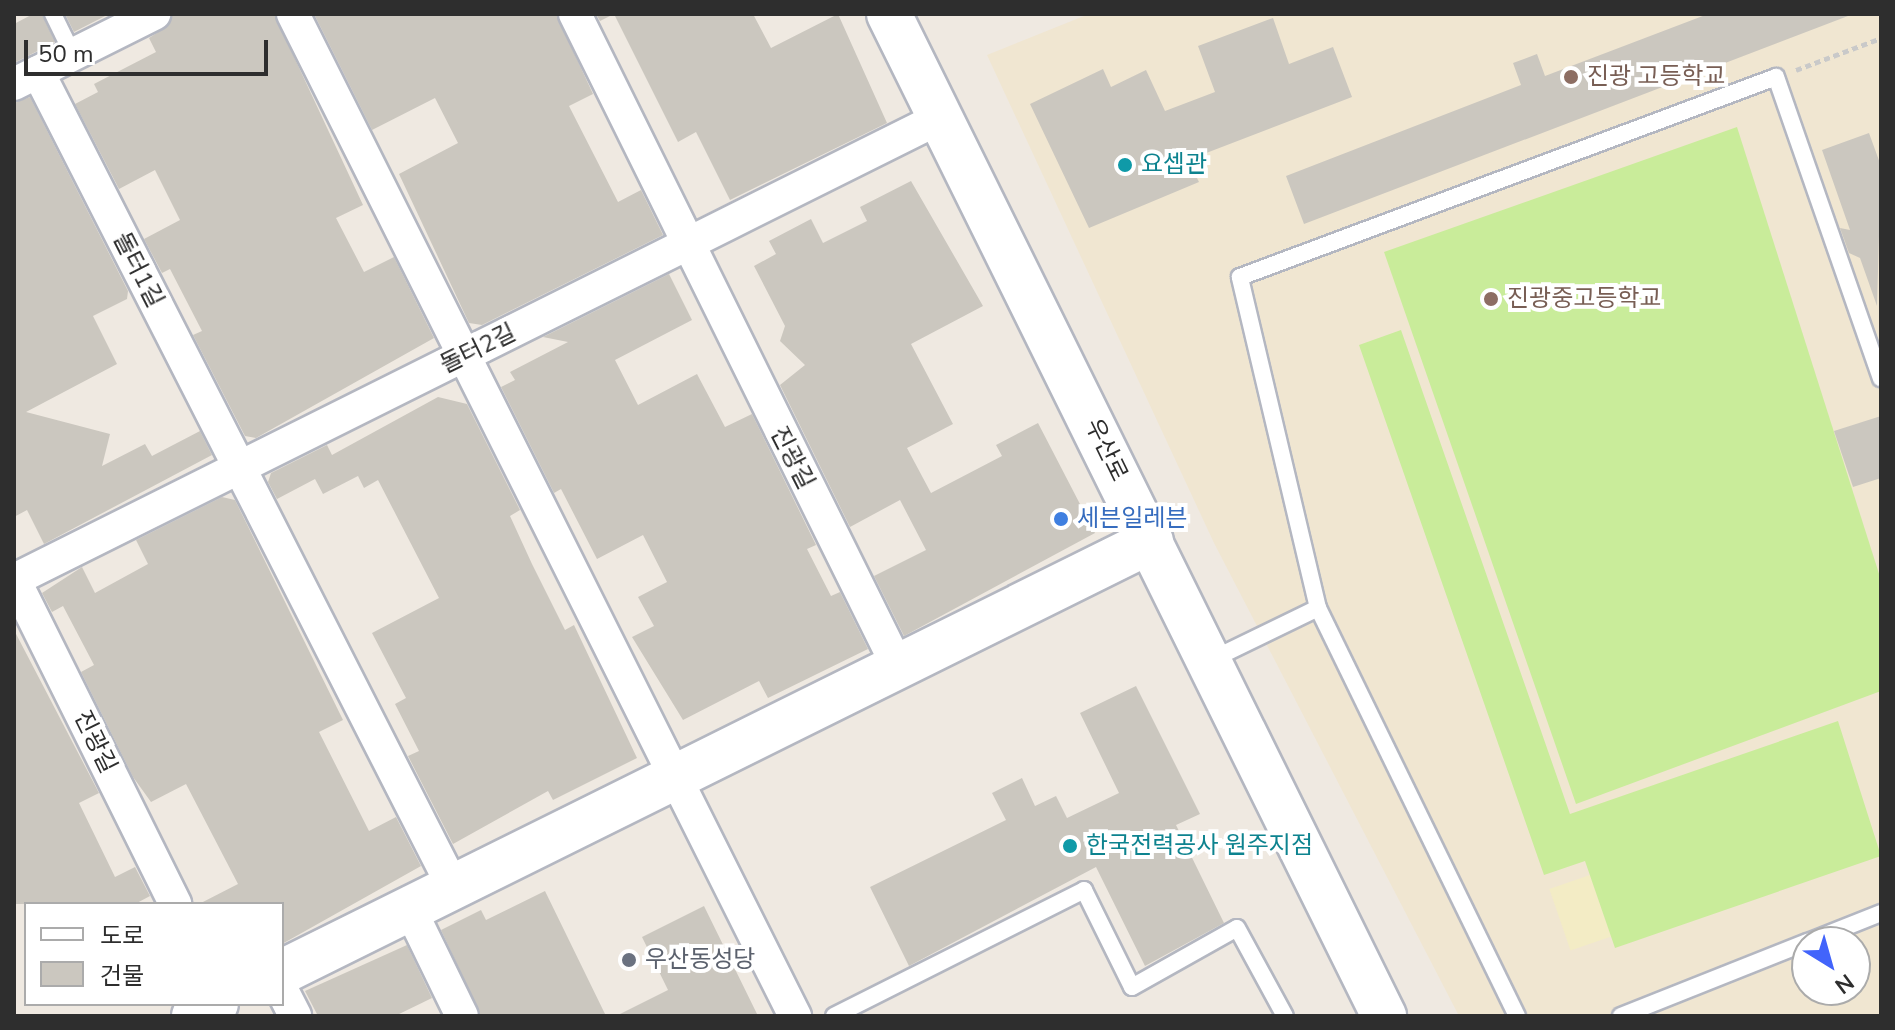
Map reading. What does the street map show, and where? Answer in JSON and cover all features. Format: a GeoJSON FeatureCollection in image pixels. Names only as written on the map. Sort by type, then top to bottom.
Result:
{"type":"FeatureCollection","features":[{"type":"Feature","properties":{"kind":"street","name":"돌터1길"},"geometry":{"type":"LineString","coordinates":[[154,14],[26,78],[238,467]]}},
{"type":"Feature","properties":{"kind":"street"},"geometry":{"type":"LineString","coordinates":[[293,14],[467,355],[795,1016]]}},
{"type":"Feature","properties":{"kind":"street"},"geometry":{"type":"LineString","coordinates":[[575,14],[685,246]]}},
{"type":"Feature","properties":{"kind":"street","name":"우산로"},"geometry":{"type":"LineString","coordinates":[[889,14],[1384,1016]]}},
{"type":"Feature","properties":{"kind":"street","name":"돌터2길"},"geometry":{"type":"LineString","coordinates":[[14,580],[942,117]]}},
{"type":"Feature","properties":{"kind":"street","name":"진광길"},"geometry":{"type":"LineString","coordinates":[[685,246],[899,669]]}},
{"type":"Feature","properties":{"kind":"street"},"geometry":{"type":"LineString","coordinates":[[238,467],[453,887]]}},
{"type":"Feature","properties":{"kind":"street"},"geometry":{"type":"LineString","coordinates":[[284,971],[899,669],[1151,541]]}},
{"type":"Feature","properties":{"kind":"street","name":"진광길"},"geometry":{"type":"LineString","coordinates":[[14,580],[174,902]]}},
{"type":"Feature","properties":{"kind":"street"},"geometry":{"type":"LineString","coordinates":[[409,907],[462,1016]]}},
{"type":"Feature","properties":{"kind":"street"},"geometry":{"type":"LineString","coordinates":[[284,994],[295,1016]]}},
{"type":"Feature","properties":{"kind":"street"},"geometry":{"type":"LineString","coordinates":[[194,1016],[212,1006]]}},
{"type":"Feature","properties":{"kind":"lane"},"geometry":{"type":"LineString","coordinates":[[53,14],[73,55]]}},
{"type":"Feature","properties":{"kind":"lane"},"geometry":{"type":"LineString","coordinates":[[1517,1016],[1318,608],[1240,277],[1776,77],[1881,378]]}},
{"type":"Feature","properties":{"kind":"lane"},"geometry":{"type":"LineString","coordinates":[[1210,660],[1318,608]]}},
{"type":"Feature","properties":{"kind":"lane"},"geometry":{"type":"LineString","coordinates":[[834,1016],[1084,890],[1132,987],[1237,928],[1285,1016]]}},
{"type":"Feature","properties":{"kind":"lane"},"geometry":{"type":"LineString","coordinates":[[1848,926],[1881,913]]}},
{"type":"Feature","properties":{"kind":"lane"},"geometry":{"type":"LineString","coordinates":[[1621,1016],[1791,948]]}},
{"type":"Feature","properties":{"kind":"path"},"geometry":{"type":"LineString","coordinates":[[1776,77],[1881,38]]}},
{"type":"Feature","properties":{"kind":"shaded area","name":"진광중고등학교"},"geometry":{"type":"Polygon","coordinates":[[[1089,14],[1881,14],[1881,1016],[1459,1016],[1214,543],[987,55],[1089,14]]]}},
{"type":"Feature","properties":{"kind":"sand"},"geometry":{"type":"Polygon","coordinates":[[[1590,875],[1611,936],[1571,950],[1549,889],[1590,875]]]}},
{"type":"Feature","properties":{"kind":"green space"},"geometry":{"type":"Polygon","coordinates":[[[1737,127],[1881,580],[1881,691],[1576,804],[1384,252],[1737,127]]]}},
{"type":"Feature","properties":{"kind":"green space"},"geometry":{"type":"Polygon","coordinates":[[[1401,330],[1570,814],[1838,721],[1881,856],[1615,948],[1585,861],[1544,875],[1359,345],[1401,330]]]}},
{"type":"Feature","properties":{"kind":"building"},"geometry":{"type":"Polygon","coordinates":[[[33,14],[42,14],[55,42],[14,63],[14,24],[33,14]]]}},
{"type":"Feature","properties":{"kind":"building"},"geometry":{"type":"Polygon","coordinates":[[[65,14],[109,14],[74,32],[65,14]]]}},
{"type":"Feature","properties":{"kind":"building"},"geometry":{"type":"Polygon","coordinates":[[[173,14],[274,14],[363,205],[336,218],[364,272],[394,257],[434,338],[256,438],[245,436],[193,335],[202,331],[170,269],[162,273],[144,239],[180,220],[155,170],[119,189],[75,104],[98,92],[94,84],[156,52],[149,38],[169,25],[173,14]]]}},
{"type":"Feature","properties":{"kind":"building"},"geometry":{"type":"Polygon","coordinates":[[[314,14],[556,14],[593,94],[569,106],[618,202],[641,190],[663,235],[482,325],[469,323],[399,174],[458,143],[435,98],[372,130],[314,14]]]}},
{"type":"Feature","properties":{"kind":"building"},"geometry":{"type":"Polygon","coordinates":[[[596,14],[614,14],[600,21],[596,14]]]}},
{"type":"Feature","properties":{"kind":"building"},"geometry":{"type":"Polygon","coordinates":[[[614,14],[753,14],[771,48],[838,14],[887,123],[730,200],[696,132],[678,142],[614,14]]]}},
{"type":"Feature","properties":{"kind":"building"},"geometry":{"type":"Polygon","coordinates":[[[1708,14],[1848,16],[1304,224],[1286,176],[1521,85],[1513,63],[1537,54],[1545,76],[1708,14]]]}},
{"type":"Feature","properties":{"kind":"building"},"geometry":{"type":"Polygon","coordinates":[[[1273,18],[1289,64],[1333,47],[1352,97],[1188,160],[1199,182],[1089,228],[1030,104],[1103,69],[1111,87],[1146,70],[1165,111],[1215,92],[1198,46],[1273,18]]]}},
{"type":"Feature","properties":{"kind":"building"},"geometry":{"type":"Polygon","coordinates":[[[30,97],[128,291],[127,299],[93,316],[117,364],[26,412],[110,434],[102,466],[145,444],[152,456],[200,431],[212,455],[44,544],[27,510],[14,517],[14,103],[30,97]]]}},
{"type":"Feature","properties":{"kind":"building"},"geometry":{"type":"Polygon","coordinates":[[[1869,133],[1881,166],[1877,306],[1860,258],[1849,253],[1840,228],[1850,230],[1822,150],[1869,133]]]}},
{"type":"Feature","properties":{"kind":"building"},"geometry":{"type":"Polygon","coordinates":[[[911,181],[983,306],[911,344],[953,424],[907,448],[931,493],[1002,456],[996,445],[1038,423],[1095,533],[904,636],[874,576],[926,550],[900,500],[850,527],[780,385],[805,365],[780,341],[785,326],[754,266],[776,254],[769,241],[811,219],[823,243],[867,221],[860,207],[911,181]]]}},
{"type":"Feature","properties":{"kind":"building"},"geometry":{"type":"Polygon","coordinates":[[[669,274],[692,320],[615,360],[638,405],[697,374],[725,427],[752,414],[816,545],[807,549],[831,596],[840,592],[868,649],[768,698],[759,681],[683,720],[632,637],[654,626],[638,597],[667,582],[643,535],[597,559],[561,489],[554,493],[501,387],[515,380],[510,372],[568,342],[543,337],[669,274]]]}},
{"type":"Feature","properties":{"kind":"building"},"geometry":{"type":"Polygon","coordinates":[[[438,397],[467,404],[520,510],[510,516],[532,564],[565,630],[574,625],[637,758],[553,800],[548,791],[453,844],[408,756],[419,751],[395,704],[406,698],[372,633],[439,598],[378,480],[364,488],[358,476],[323,494],[315,479],[277,499],[268,482],[271,473],[327,445],[332,455],[438,397]]]}},
{"type":"Feature","properties":{"kind":"building"},"geometry":{"type":"Polygon","coordinates":[[[1881,416],[1881,478],[1853,487],[1834,431],[1881,416]]]}},
{"type":"Feature","properties":{"kind":"building"},"geometry":{"type":"Polygon","coordinates":[[[222,497],[235,500],[343,720],[319,732],[369,831],[396,817],[421,866],[284,943],[284,902],[203,902],[238,884],[186,784],[151,802],[133,777],[81,672],[94,665],[63,606],[52,612],[42,593],[82,567],[95,593],[148,564],[136,540],[222,497]]]}},
{"type":"Feature","properties":{"kind":"building"},"geometry":{"type":"Polygon","coordinates":[[[14,630],[99,793],[79,803],[115,877],[135,867],[150,896],[139,902],[14,904],[14,630]]]}},
{"type":"Feature","properties":{"kind":"building","name":"한국전력공사 원주지점"},"geometry":{"type":"Polygon","coordinates":[[[1136,686],[1200,814],[1176,825],[1224,923],[1145,966],[1096,867],[909,966],[870,887],[1006,820],[992,793],[1022,778],[1035,806],[1056,796],[1067,818],[1119,793],[1080,713],[1136,686]]]}},
{"type":"Feature","properties":{"kind":"building"},"geometry":{"type":"Polygon","coordinates":[[[545,891],[606,1016],[481,1016],[441,930],[481,910],[486,920],[545,891]]]}},
{"type":"Feature","properties":{"kind":"building"},"geometry":{"type":"Polygon","coordinates":[[[704,906],[758,1016],[616,1016],[668,990],[642,937],[704,906]]]}},
{"type":"Feature","properties":{"kind":"building"},"geometry":{"type":"Polygon","coordinates":[[[407,945],[432,998],[395,1016],[318,1016],[305,991],[407,945]]]}},
{"type":"Feature","properties":{"kind":"place","name":"진광 고등학교"},"geometry":{"type":"Point","coordinates":[1571,77]}},
{"type":"Feature","properties":{"kind":"place","name":"요셉관"},"geometry":{"type":"Point","coordinates":[1125,165]}},
{"type":"Feature","properties":{"kind":"place","name":"진광중고등학교"},"geometry":{"type":"Point","coordinates":[1491,299]}},
{"type":"Feature","properties":{"kind":"place","name":"세븐일레븐"},"geometry":{"type":"Point","coordinates":[1061,519]}},
{"type":"Feature","properties":{"kind":"place","name":"한국전력공사 원주지점"},"geometry":{"type":"Point","coordinates":[1070,846]}},
{"type":"Feature","properties":{"kind":"place","name":"우산동성당"},"geometry":{"type":"Point","coordinates":[629,960]}}]}
